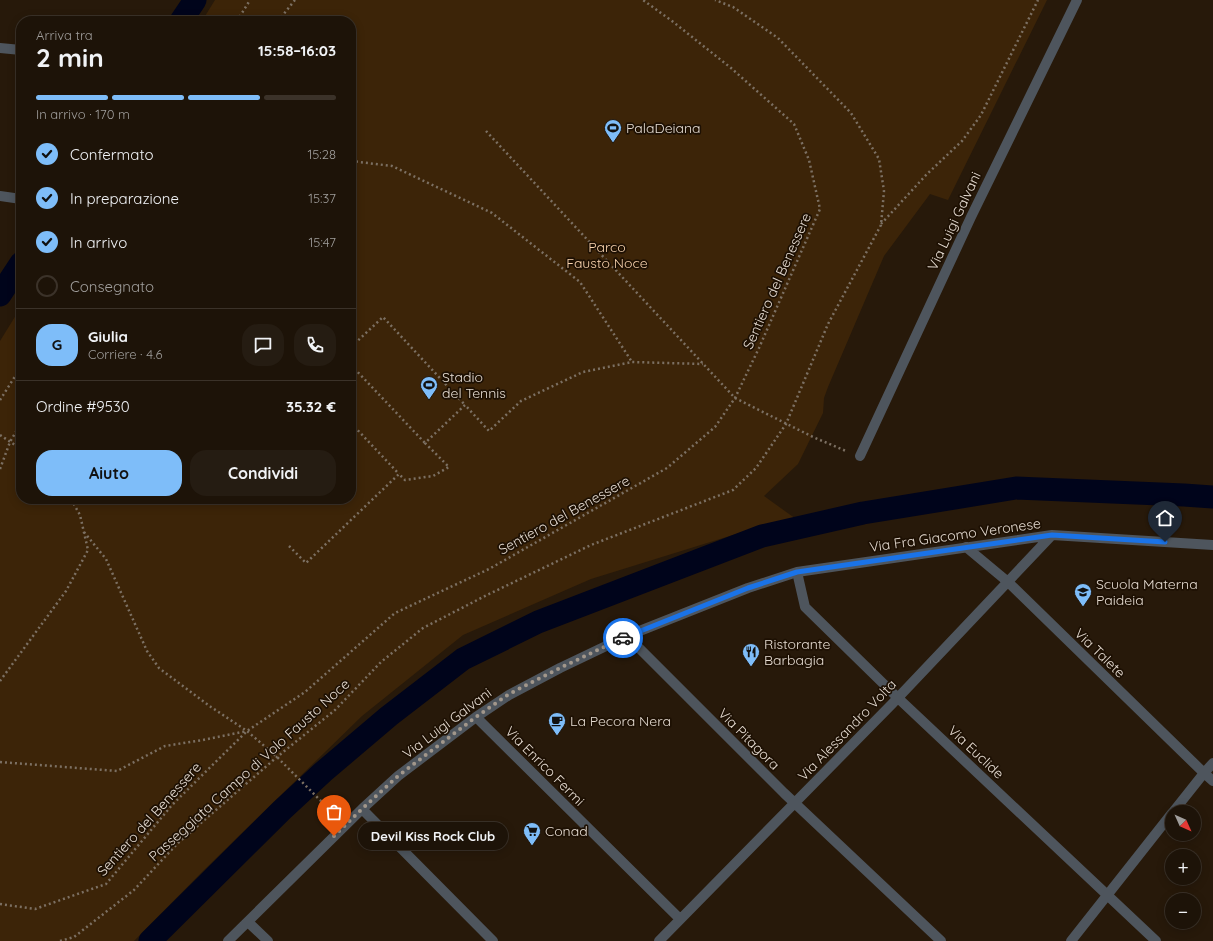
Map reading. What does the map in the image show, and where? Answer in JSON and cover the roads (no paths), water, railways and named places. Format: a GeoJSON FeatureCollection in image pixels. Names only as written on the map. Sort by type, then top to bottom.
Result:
{"type":"FeatureCollection","features":[{"type":"Feature","properties":{"kind":"street","name":"Via Luigi Galvani"},"geometry":{"type":"LineString","coordinates":[[860,456],[971,217],[1078,0]]}},
{"type":"Feature","properties":{"kind":"street"},"geometry":{"type":"LineString","coordinates":[[0,48],[16,50]]}},
{"type":"Feature","properties":{"kind":"street"},"geometry":{"type":"LineString","coordinates":[[0,196],[16,198]]}},
{"type":"Feature","properties":{"kind":"street","name":"Via Fra Giacomo Veronese"},"geometry":{"type":"LineString","coordinates":[[797,572],[1052,535],[1213,545]]}},
{"type":"Feature","properties":{"kind":"street","name":"Via Alessandro Volta"},"geometry":{"type":"LineString","coordinates":[[659,941],[898,698],[1052,535]]}},
{"type":"Feature","properties":{"kind":"street","name":"Via Talete"},"geometry":{"type":"LineString","coordinates":[[966,548],[1008,582],[1204,773],[1213,780]]}},
{"type":"Feature","properties":{"kind":"street","name":"Via Luigi Galvani"},"geometry":{"type":"LineString","coordinates":[[228,941],[362,809],[398,776],[509,694],[627,636],[748,588],[797,572]]}},
{"type":"Feature","properties":{"kind":"street","name":"Via Euclide"},"geometry":{"type":"LineString","coordinates":[[797,572],[805,607],[898,698],[1156,941]]}},
{"type":"Feature","properties":{"kind":"street","name":"Via Pitagora"},"geometry":{"type":"LineString","coordinates":[[627,636],[795,804],[941,941]]}},
{"type":"Feature","properties":{"kind":"street","name":"Via Enrico Fermi"},"geometry":{"type":"LineString","coordinates":[[476,717],[680,919]]}},
{"type":"Feature","properties":{"kind":"street"},"geometry":{"type":"LineString","coordinates":[[1178,805],[1213,763]]}},
{"type":"Feature","properties":{"kind":"street"},"geometry":{"type":"LineString","coordinates":[[362,809],[493,941]]}},
{"type":"Feature","properties":{"kind":"street"},"geometry":{"type":"LineString","coordinates":[[1071,941],[1165,822]]}},
{"type":"Feature","properties":{"kind":"street"},"geometry":{"type":"LineString","coordinates":[[248,922],[268,941]]}},
{"type":"Feature","properties":{"kind":"waterway"},"geometry":{"type":"LineString","coordinates":[[184,16],[195,0]]}},
{"type":"Feature","properties":{"kind":"waterway"},"geometry":{"type":"LineString","coordinates":[[0,295],[16,271]]}},
{"type":"Feature","properties":{"kind":"waterway"},"geometry":{"type":"LineString","coordinates":[[150,941],[282,810],[323,772],[389,716],[463,659],[538,622],[762,536],[863,513],[1016,488],[1213,497]]}},
{"type":"Feature","properties":{"kind":"place","name":"PalaDeiana"},"geometry":{"type":"Point","coordinates":[613,143]}},
{"type":"Feature","properties":{"kind":"place","name":"Stadio del Tennis"},"geometry":{"type":"Point","coordinates":[429,400]}},
{"type":"Feature","properties":{"kind":"place","name":"Scuola Materna Paideia"},"geometry":{"type":"Point","coordinates":[1083,607]}},
{"type":"Feature","properties":{"kind":"place","name":"Ristorante Barbagia"},"geometry":{"type":"Point","coordinates":[751,667]}},
{"type":"Feature","properties":{"kind":"place","name":"La Pecora Nera"},"geometry":{"type":"Point","coordinates":[557,736]}},
{"type":"Feature","properties":{"kind":"place","name":"Devil Kiss Rock Club"},"geometry":{"type":"Point","coordinates":[334,836]}},
{"type":"Feature","properties":{"kind":"place","name":"Conad"},"geometry":{"type":"Point","coordinates":[532,846]}},
{"type":"Feature","properties":{"kind":"park label","name":"Parco Fausto Noce"},"geometry":{"type":"Point","coordinates":[607,256]}}]}
